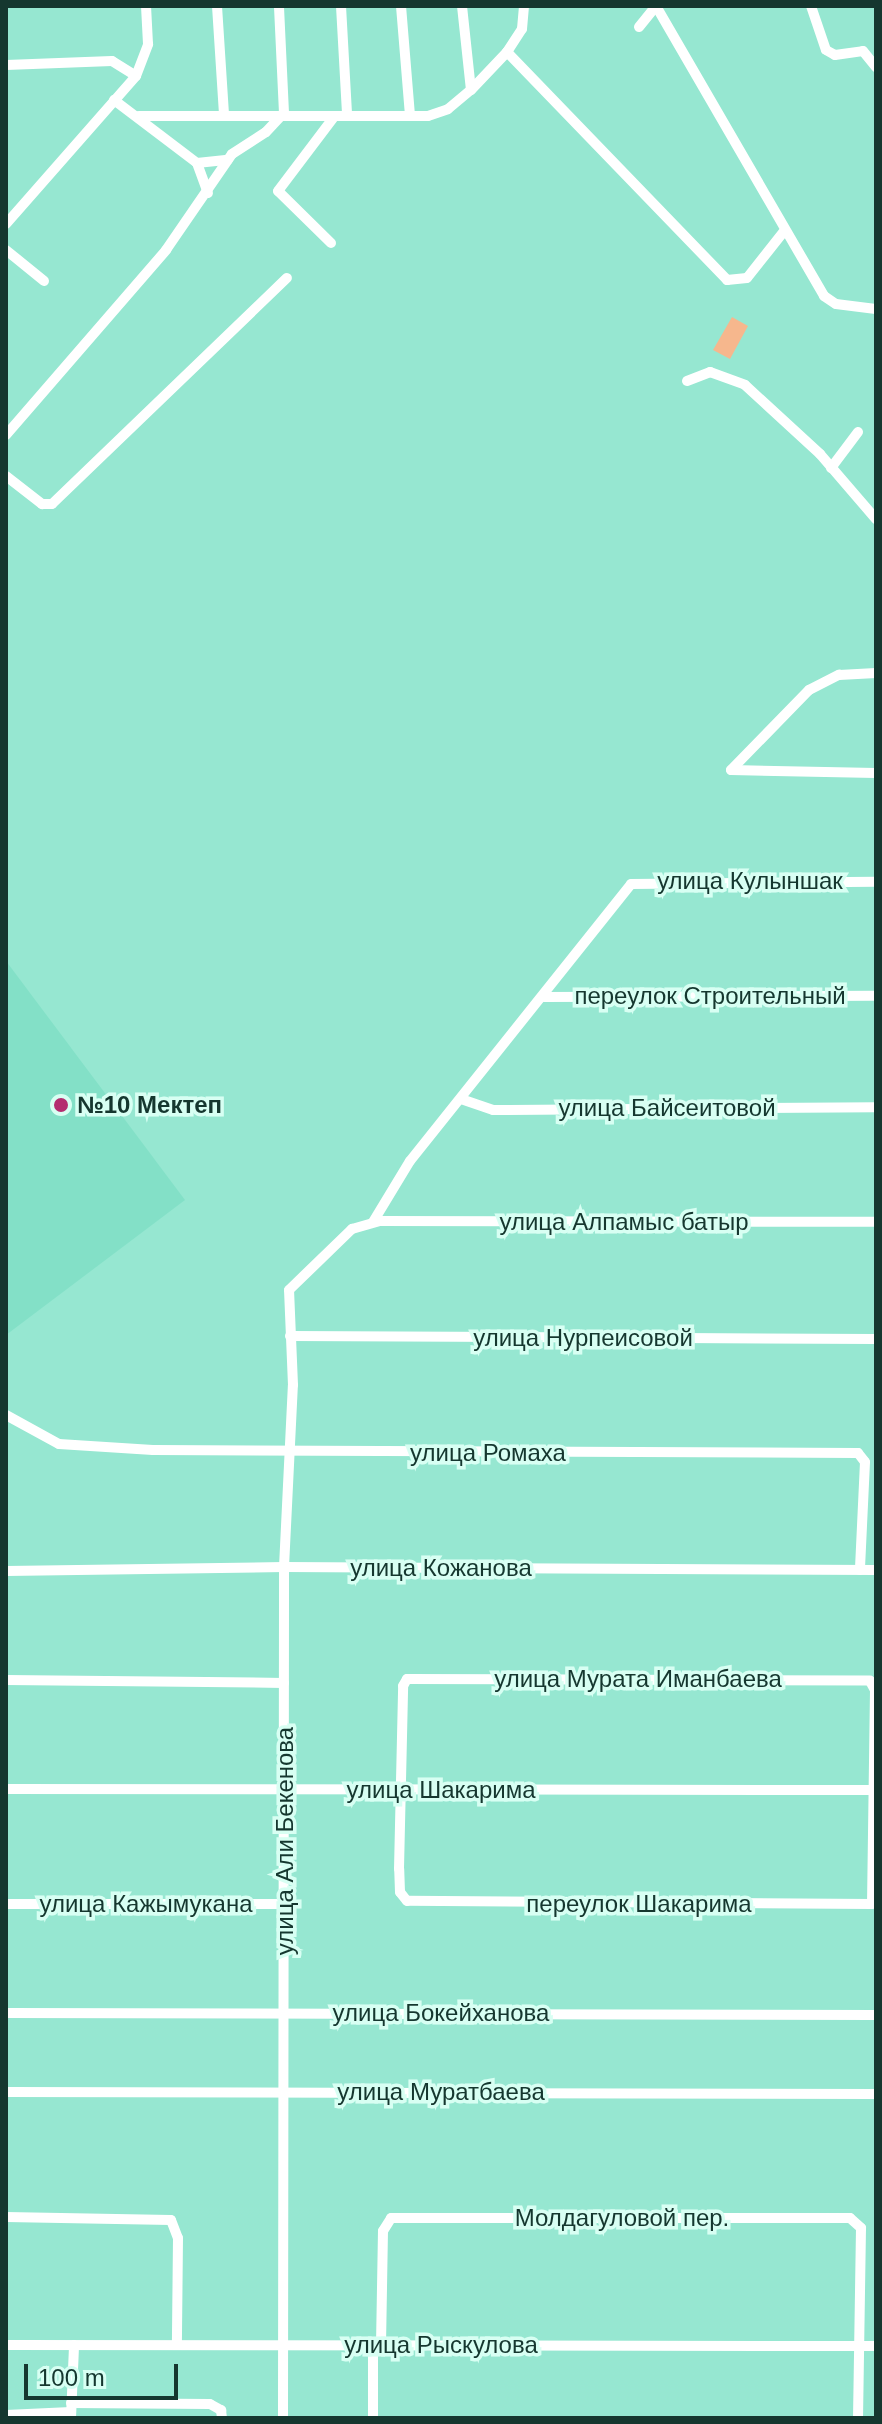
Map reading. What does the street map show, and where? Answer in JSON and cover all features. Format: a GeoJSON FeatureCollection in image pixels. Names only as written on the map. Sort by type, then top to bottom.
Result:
{"type":"FeatureCollection","features":[{"type":"Feature","properties":{"kind":"street"},"geometry":{"type":"LineString","coordinates":[[6,224],[136,76],[148,44],[146,6]]}},
{"type":"Feature","properties":{"kind":"street"},"geometry":{"type":"LineString","coordinates":[[217,6],[224,114]]}},
{"type":"Feature","properties":{"kind":"street"},"geometry":{"type":"LineString","coordinates":[[279,6],[284,113]]}},
{"type":"Feature","properties":{"kind":"street"},"geometry":{"type":"LineString","coordinates":[[341,6],[347,115]]}},
{"type":"Feature","properties":{"kind":"street"},"geometry":{"type":"LineString","coordinates":[[401,6],[410,116]]}},
{"type":"Feature","properties":{"kind":"street"},"geometry":{"type":"LineString","coordinates":[[462,6],[471,90]]}},
{"type":"Feature","properties":{"kind":"street"},"geometry":{"type":"LineString","coordinates":[[139,116],[284,113],[334,117],[410,116],[448,109],[507,52],[522,29],[524,6]]}},
{"type":"Feature","properties":{"kind":"street"},"geometry":{"type":"LineString","coordinates":[[639,27],[656,6],[824,296],[836,304],[876,309]]}},
{"type":"Feature","properties":{"kind":"street"},"geometry":{"type":"LineString","coordinates":[[811,6],[829,53],[863,51],[876,67]]}},
{"type":"Feature","properties":{"kind":"street"},"geometry":{"type":"LineString","coordinates":[[507,52],[727,280],[747,278],[785,230]]}},
{"type":"Feature","properties":{"kind":"street"},"geometry":{"type":"LineString","coordinates":[[6,65],[112,61],[136,76]]}},
{"type":"Feature","properties":{"kind":"street"},"geometry":{"type":"LineString","coordinates":[[114,100],[197,163],[208,193]]}},
{"type":"Feature","properties":{"kind":"street"},"geometry":{"type":"LineString","coordinates":[[6,435],[143,279],[208,193],[228,160],[284,113]]}},
{"type":"Feature","properties":{"kind":"street"},"geometry":{"type":"LineString","coordinates":[[331,243],[278,191],[334,117]]}},
{"type":"Feature","properties":{"kind":"street"},"geometry":{"type":"LineString","coordinates":[[197,163],[228,160]]}},
{"type":"Feature","properties":{"kind":"street"},"geometry":{"type":"LineString","coordinates":[[6,250],[44,281]]}},
{"type":"Feature","properties":{"kind":"street"},"geometry":{"type":"LineString","coordinates":[[6,476],[42,504],[52,504],[287,278]]}},
{"type":"Feature","properties":{"kind":"street"},"geometry":{"type":"LineString","coordinates":[[687,381],[710,372],[733,378],[831,468],[876,519]]}},
{"type":"Feature","properties":{"kind":"street"},"geometry":{"type":"LineString","coordinates":[[831,468],[858,432]]}},
{"type":"Feature","properties":{"kind":"street"},"geometry":{"type":"LineString","coordinates":[[876,673],[839,675],[809,690],[731,770],[876,773]]}},
{"type":"Feature","properties":{"kind":"street","name":"улица Кулыншак"},"geometry":{"type":"LineString","coordinates":[[544,997],[626,889],[643,881],[876,882]]}},
{"type":"Feature","properties":{"kind":"street","name":"переулок Строительный"},"geometry":{"type":"LineString","coordinates":[[544,997],[876,996]]}},
{"type":"Feature","properties":{"kind":"street"},"geometry":{"type":"LineString","coordinates":[[373,1222],[410,1161],[544,997]]}},
{"type":"Feature","properties":{"kind":"street","name":"улица Байсеитовой"},"geometry":{"type":"LineString","coordinates":[[461,1099],[493,1110],[876,1107]]}},
{"type":"Feature","properties":{"kind":"street","name":"улица Алпамыс батыр"},"geometry":{"type":"LineString","coordinates":[[373,1222],[876,1222]]}},
{"type":"Feature","properties":{"kind":"street","name":"улица Али Бекенова"},"geometry":{"type":"LineString","coordinates":[[283,2418],[284,1567],[286,1452],[292,1409],[292,1285],[352,1229],[373,1222]]}},
{"type":"Feature","properties":{"kind":"street","name":"улица Нурпеисовой"},"geometry":{"type":"LineString","coordinates":[[290,1336],[876,1339]]}},
{"type":"Feature","properties":{"kind":"street","name":"улица Ромаха"},"geometry":{"type":"LineString","coordinates":[[6,1415],[37,1434],[78,1447],[286,1452],[858,1453],[865,1462],[860,1570]]}},
{"type":"Feature","properties":{"kind":"street","name":"улица Кожанова"},"geometry":{"type":"LineString","coordinates":[[6,1571],[284,1567],[876,1570]]}},
{"type":"Feature","properties":{"kind":"street","name":"улица Мурата Иманбаева"},"geometry":{"type":"LineString","coordinates":[[402,1789],[403,1686],[407,1679],[427,1679],[870,1681],[875,1690],[874,1790]]}},
{"type":"Feature","properties":{"kind":"street"},"geometry":{"type":"LineString","coordinates":[[6,1680],[284,1683]]}},
{"type":"Feature","properties":{"kind":"street","name":"улица Шакарима"},"geometry":{"type":"LineString","coordinates":[[6,1789],[874,1790]]}},
{"type":"Feature","properties":{"kind":"street","name":"переулок Шакарима"},"geometry":{"type":"LineString","coordinates":[[402,1789],[400,1892],[407,1901],[568,1905],[872,1904],[874,1790]]}},
{"type":"Feature","properties":{"kind":"street","name":"улица Кажымукана"},"geometry":{"type":"LineString","coordinates":[[6,1904],[286,1904]]}},
{"type":"Feature","properties":{"kind":"street","name":"улица Бокейханова"},"geometry":{"type":"LineString","coordinates":[[6,2013],[876,2015]]}},
{"type":"Feature","properties":{"kind":"street","name":"улица Муратбаева"},"geometry":{"type":"LineString","coordinates":[[6,2092],[876,2094]]}},
{"type":"Feature","properties":{"kind":"street"},"geometry":{"type":"LineString","coordinates":[[6,2217],[171,2220],[178,2238],[177,2342]]}},
{"type":"Feature","properties":{"kind":"street","name":"Молдагуловой пер."},"geometry":{"type":"LineString","coordinates":[[373,2418],[383,2231],[387,2221],[397,2217],[852,2218],[861,2228],[858,2418]]}},
{"type":"Feature","properties":{"kind":"street","name":"улица Рыскулова"},"geometry":{"type":"LineString","coordinates":[[6,2345],[177,2342],[283,2346],[876,2346]]}},
{"type":"Feature","properties":{"kind":"street"},"geometry":{"type":"LineString","coordinates":[[71,2411],[74,2345]]}},
{"type":"Feature","properties":{"kind":"street"},"geometry":{"type":"LineString","coordinates":[[6,2415],[210,2404],[221,2410],[222,2418]]}},
{"type":"Feature","properties":{"kind":"shaded area"},"geometry":{"type":"Polygon","coordinates":[[[732,317],[748,326],[730,359],[713,350],[732,317]]]}},
{"type":"Feature","properties":{"kind":"shaded area","name":"№10 Мектеп"},"geometry":{"type":"Polygon","coordinates":[[[6,961],[185,1200],[6,1335],[6,961]]]}},
{"type":"Feature","properties":{"kind":"place","name":"№10 Мектеп"},"geometry":{"type":"Point","coordinates":[61,1105]}}]}
